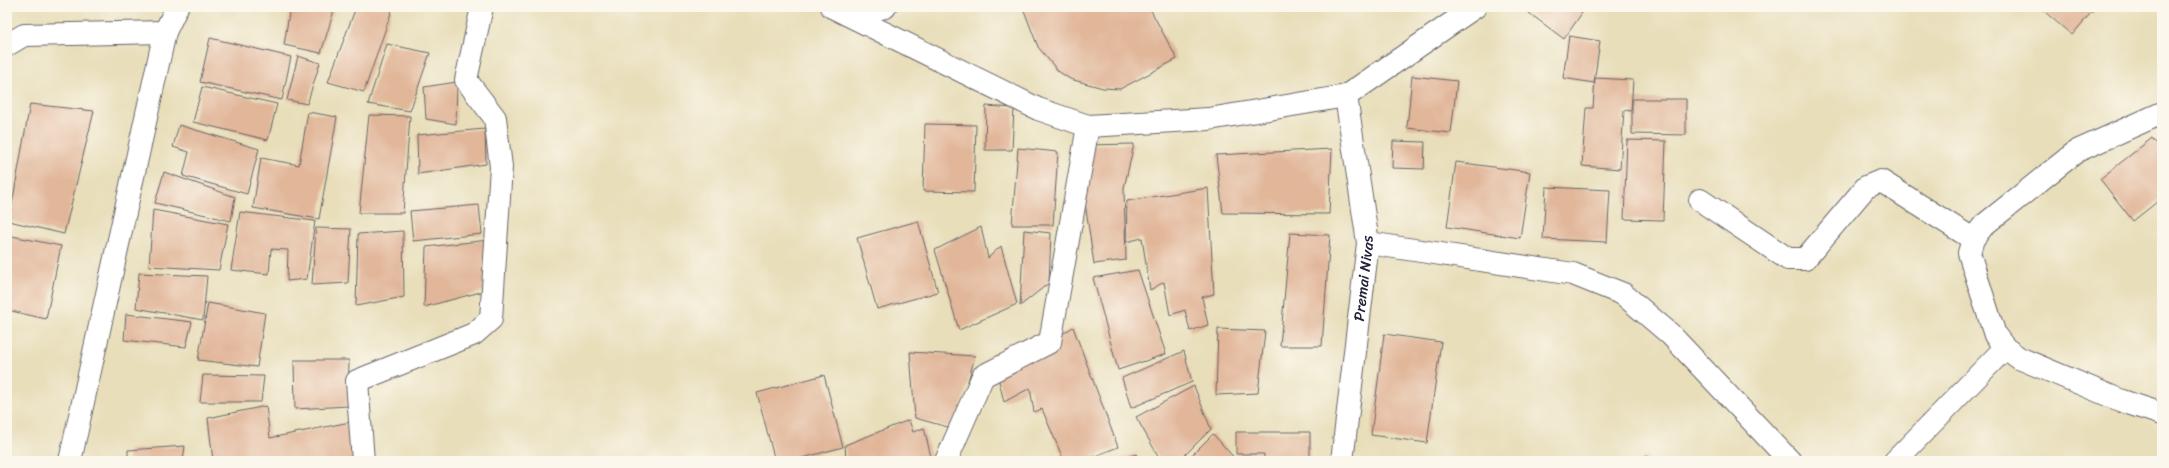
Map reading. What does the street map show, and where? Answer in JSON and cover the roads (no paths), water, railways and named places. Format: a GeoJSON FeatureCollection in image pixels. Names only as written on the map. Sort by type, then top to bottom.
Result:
{"type":"FeatureCollection","features":[{"type":"Feature","properties":{"kind":"street"},"geometry":{"type":"LineString","coordinates":[[70,461],[165,32],[177,7]]}},
{"type":"Feature","properties":{"kind":"street"},"geometry":{"type":"LineString","coordinates":[[363,461],[357,380],[474,334],[491,319],[501,167],[495,118],[466,80],[482,7]]}},
{"type":"Feature","properties":{"kind":"street"},"geometry":{"type":"LineString","coordinates":[[841,11],[885,7]]}},
{"type":"Feature","properties":{"kind":"street"},"geometry":{"type":"LineString","coordinates":[[841,11],[1038,110],[1088,126],[1209,119],[1346,96],[1475,7]]}},
{"type":"Feature","properties":{"kind":"street"},"geometry":{"type":"LineString","coordinates":[[7,46],[24,35],[165,32]]}},
{"type":"Feature","properties":{"kind":"street","name":"Premai Nivas"},"geometry":{"type":"LineString","coordinates":[[1342,461],[1368,243],[1346,96]]}},
{"type":"Feature","properties":{"kind":"street"},"geometry":{"type":"LineString","coordinates":[[2162,113],[2077,151],[1984,225],[1973,239],[1969,253],[1995,335],[2004,348],[2019,358],[2122,401],[2162,414]]}},
{"type":"Feature","properties":{"kind":"street"},"geometry":{"type":"LineString","coordinates":[[946,461],[983,376],[1050,342],[1088,126]]}},
{"type":"Feature","properties":{"kind":"street"},"geometry":{"type":"LineString","coordinates":[[1700,200],[1788,259],[1805,259],[1866,187],[1881,181],[1973,239]]}},
{"type":"Feature","properties":{"kind":"street"},"geometry":{"type":"LineString","coordinates":[[1368,243],[1573,274],[1623,294],[1670,334],[1790,461]]}},
{"type":"Feature","properties":{"kind":"street"},"geometry":{"type":"LineString","coordinates":[[1895,461],[2004,348]]}}]}
